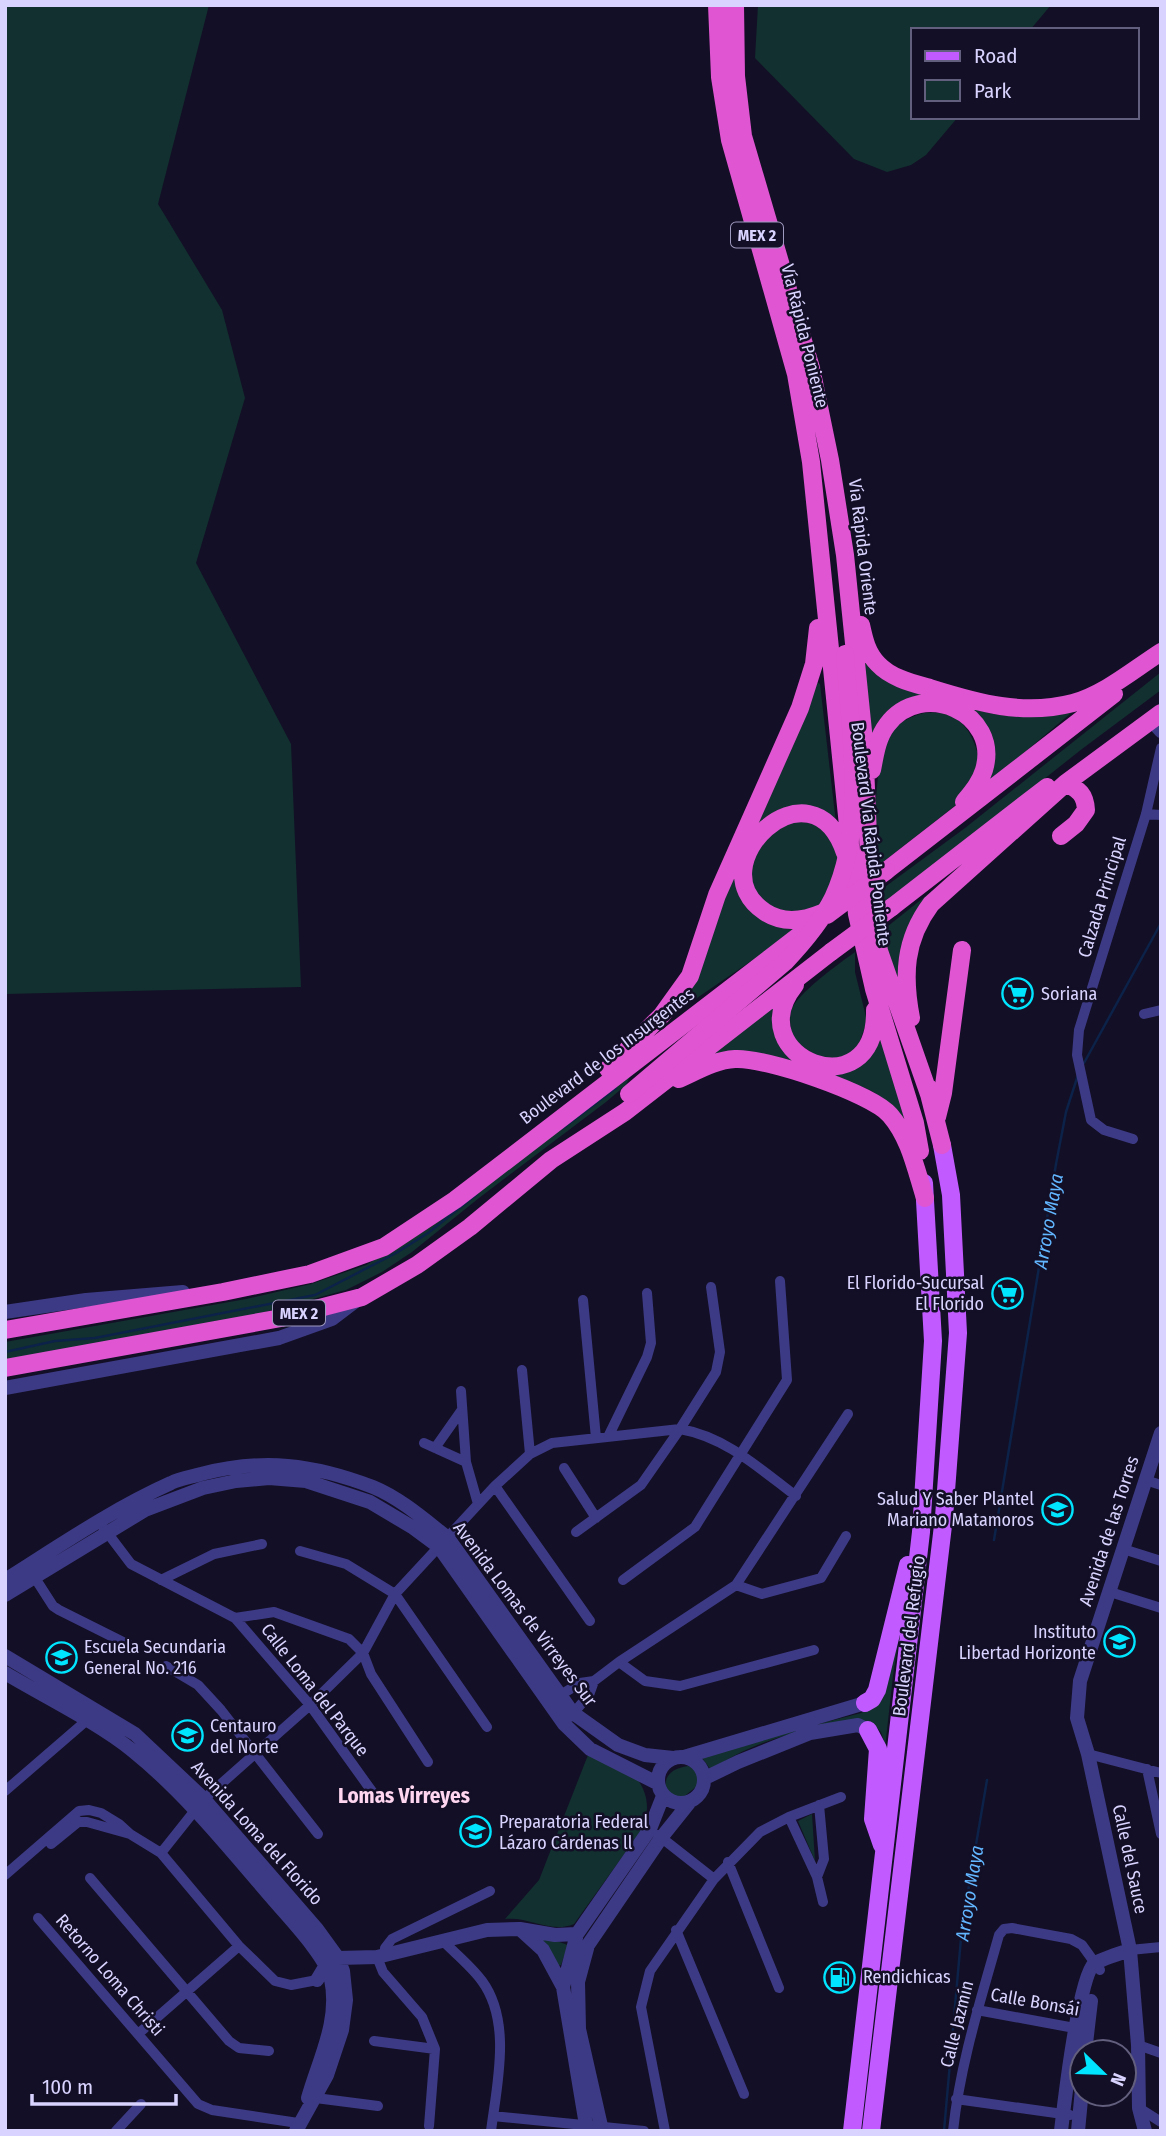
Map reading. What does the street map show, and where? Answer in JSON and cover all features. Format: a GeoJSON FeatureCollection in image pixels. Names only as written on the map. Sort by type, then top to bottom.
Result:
{"type":"FeatureCollection","features":[{"type":"Feature","properties":{"kind":"highway","name":"Vía Rápida Poniente"},"geometry":{"type":"LineString","coordinates":[[717,5],[720,77],[730,139],[796,374],[811,462],[819,557]]}},
{"type":"Feature","properties":{"kind":"highway","name":"Vía Rápida Oriente"},"geometry":{"type":"LineString","coordinates":[[735,5],[736,76],[743,136],[811,368],[830,460],[845,555],[864,741],[869,886],[879,951],[930,1097]]}},
{"type":"Feature","properties":{"kind":"highway"},"geometry":{"type":"LineString","coordinates":[[627,1103],[785,962],[811,932],[832,898],[846,862],[852,814],[852,759],[830,460]]}},
{"type":"Feature","properties":{"kind":"highway"},"geometry":{"type":"LineString","coordinates":[[845,555],[864,641],[878,664],[899,678],[975,702],[1023,709],[1071,704],[1102,691],[1161,655]]}},
{"type":"Feature","properties":{"kind":"highway","name":"Boulevard Vía Rápida Poniente"},"geometry":{"type":"LineString","coordinates":[[819,557],[853,883],[863,946],[915,1123],[920,1151]]}},
{"type":"Feature","properties":{"kind":"highway"},"geometry":{"type":"LineString","coordinates":[[539,1134],[630,1048],[662,1014],[690,976],[717,895],[811,678],[818,641],[819,557]]}},
{"type":"Feature","properties":{"kind":"highway","name":"Boulevard de los Insurgentes"},"geometry":{"type":"LineString","coordinates":[[5,1331],[223,1293],[310,1274],[384,1247],[455,1200],[813,920],[844,902],[886,871],[1161,655]]}},
{"type":"Feature","properties":{"kind":"highway"},"geometry":{"type":"LineString","coordinates":[[627,1103],[892,907],[1161,702]]}},
{"type":"Feature","properties":{"kind":"highway"},"geometry":{"type":"LineString","coordinates":[[866,801],[878,742],[892,719],[920,703],[952,705],[966,714],[979,729],[985,745],[986,760],[978,784],[946,824]]}},
{"type":"Feature","properties":{"kind":"highway"},"geometry":{"type":"LineString","coordinates":[[942,1145],[905,984],[907,953],[913,934],[934,900],[1066,783],[1158,721]]}},
{"type":"Feature","properties":{"kind":"highway"},"geometry":{"type":"LineString","coordinates":[[1061,835],[1076,824],[1086,810],[1086,799],[1080,791],[1066,783]]}},
{"type":"Feature","properties":{"kind":"highway"},"geometry":{"type":"LineString","coordinates":[[813,920],[777,918],[764,911],[750,896],[744,876],[746,862],[757,838],[770,824],[782,817],[801,814],[816,817],[826,824],[841,841],[853,883]]}},
{"type":"Feature","properties":{"kind":"highway"},"geometry":{"type":"LineString","coordinates":[[936,1120],[943,1093],[962,950]]}},
{"type":"Feature","properties":{"kind":"highway"},"geometry":{"type":"LineString","coordinates":[[813,966],[790,991],[782,1017],[784,1035],[790,1047],[797,1055],[813,1064],[828,1068],[839,1066],[855,1060],[865,1051],[875,1027],[874,989]]}},
{"type":"Feature","properties":{"kind":"highway"},"geometry":{"type":"LineString","coordinates":[[627,1103],[719,1062],[744,1059],[763,1062],[856,1093],[881,1106],[896,1122],[904,1136],[925,1198]]}},
{"type":"Feature","properties":{"kind":"highway","name":"MEX 2"},"geometry":{"type":"LineString","coordinates":[[5,1368],[281,1318],[362,1297],[417,1265],[449,1242],[627,1103]]}},
{"type":"Feature","properties":{"kind":"main road","name":"Boulevard del Refugio"},"geometry":{"type":"LineString","coordinates":[[871,2131],[944,1517],[958,1333],[951,1195],[942,1145]]}},
{"type":"Feature","properties":{"kind":"main road","name":"Boulevard del Refugio"},"geometry":{"type":"LineString","coordinates":[[852,2131],[921,1532],[933,1341],[920,1151]]}},
{"type":"Feature","properties":{"kind":"main road"},"geometry":{"type":"LineString","coordinates":[[865,1703],[872,1699],[877,1690],[906,1571],[921,1532]]}},
{"type":"Feature","properties":{"kind":"main road"},"geometry":{"type":"LineString","coordinates":[[868,1730],[878,1749],[873,1819],[884,1853]]}},
{"type":"Feature","properties":{"kind":"street","name":"Calzada Principal"},"geometry":{"type":"LineString","coordinates":[[1133,1139],[1104,1130],[1091,1120],[1077,1055],[1079,1030],[1146,814],[1161,748]]}},
{"type":"Feature","properties":{"kind":"street"},"geometry":{"type":"LineString","coordinates":[[1146,814],[1161,815]]}},
{"type":"Feature","properties":{"kind":"street"},"geometry":{"type":"LineString","coordinates":[[1144,1014],[1161,1010]]}},
{"type":"Feature","properties":{"kind":"street"},"geometry":{"type":"LineString","coordinates":[[623,1580],[695,1527],[787,1380],[780,1281]]}},
{"type":"Feature","properties":{"kind":"street"},"geometry":{"type":"LineString","coordinates":[[576,1532],[641,1485],[716,1371],[720,1352],[711,1287]]}},
{"type":"Feature","properties":{"kind":"street"},"geometry":{"type":"LineString","coordinates":[[5,1312],[58,1303],[137,1295],[210,1290],[223,1293]]}},
{"type":"Feature","properties":{"kind":"street"},"geometry":{"type":"LineString","coordinates":[[608,1437],[647,1357],[651,1343],[647,1293]]}},
{"type":"Feature","properties":{"kind":"street"},"geometry":{"type":"LineString","coordinates":[[5,1388],[279,1338],[332,1319],[362,1297]]}},
{"type":"Feature","properties":{"kind":"street"},"geometry":{"type":"LineString","coordinates":[[583,1300],[596,1438]]}},
{"type":"Feature","properties":{"kind":"street"},"geometry":{"type":"LineString","coordinates":[[522,1370],[530,1454]]}},
{"type":"Feature","properties":{"kind":"street"},"geometry":{"type":"LineString","coordinates":[[461,1391],[466,1462],[478,1504]]}},
{"type":"Feature","properties":{"kind":"street"},"geometry":{"type":"LineString","coordinates":[[435,1448],[461,1411]]}},
{"type":"Feature","properties":{"kind":"street"},"geometry":{"type":"LineString","coordinates":[[554,1699],[580,1683],[594,1681],[736,1585],[848,1414]]}},
{"type":"Feature","properties":{"kind":"street"},"geometry":{"type":"LineString","coordinates":[[161,1853],[199,1804],[310,1705],[363,1653],[395,1594],[495,1486],[530,1454],[552,1443],[680,1429],[698,1432],[716,1440],[796,1496]]}},
{"type":"Feature","properties":{"kind":"street","name":"Avenida de las Torres"},"geometry":{"type":"LineString","coordinates":[[1080,1681],[1161,1433]]}},
{"type":"Feature","properties":{"kind":"street"},"geometry":{"type":"LineString","coordinates":[[424,1443],[466,1462]]}},
{"type":"Feature","properties":{"kind":"street","name":"Avenida Lomas de Virreyes Sur"},"geometry":{"type":"LineString","coordinates":[[5,1595],[35,1578],[103,1528],[173,1482],[255,1464],[310,1468],[375,1488],[420,1516],[443,1543],[590,1749],[660,1789]]}},
{"type":"Feature","properties":{"kind":"street"},"geometry":{"type":"LineString","coordinates":[[565,1468],[596,1518]]}},
{"type":"Feature","properties":{"kind":"street"},"geometry":{"type":"LineString","coordinates":[[1145,1480],[1161,1485]]}},
{"type":"Feature","properties":{"kind":"street"},"geometry":{"type":"LineString","coordinates":[[495,1486],[590,1621]]}},
{"type":"Feature","properties":{"kind":"street","name":"Avenida Lomas de Virreyes Sur"},"geometry":{"type":"LineString","coordinates":[[5,1580],[103,1528]]}},
{"type":"Feature","properties":{"kind":"street","name":"Calle Loma del Parque"},"geometry":{"type":"LineString","coordinates":[[103,1528],[131,1564],[235,1618],[310,1705],[376,1797]]}},
{"type":"Feature","properties":{"kind":"street"},"geometry":{"type":"LineString","coordinates":[[736,1585],[762,1594],[821,1578],[846,1536]]}},
{"type":"Feature","properties":{"kind":"street"},"geometry":{"type":"LineString","coordinates":[[161,1580],[214,1555],[262,1544]]}},
{"type":"Feature","properties":{"kind":"street"},"geometry":{"type":"LineString","coordinates":[[1123,1549],[1161,1561]]}},
{"type":"Feature","properties":{"kind":"street"},"geometry":{"type":"LineString","coordinates":[[300,1551],[346,1563],[395,1594],[487,1727]]}},
{"type":"Feature","properties":{"kind":"street"},"geometry":{"type":"LineString","coordinates":[[35,1578],[53,1606],[131,1646]]}},
{"type":"Feature","properties":{"kind":"street"},"geometry":{"type":"LineString","coordinates":[[1110,1592],[1161,1608]]}},
{"type":"Feature","properties":{"kind":"street"},"geometry":{"type":"LineString","coordinates":[[235,1618],[274,1612],[349,1639],[363,1653],[371,1674],[428,1762]]}},
{"type":"Feature","properties":{"kind":"street"},"geometry":{"type":"LineString","coordinates":[[619,1662],[645,1681],[680,1686],[814,1650]]}},
{"type":"Feature","properties":{"kind":"street","name":"Avenida Loma del Florido"},"geometry":{"type":"LineString","coordinates":[[5,1656],[135,1734],[199,1804],[331,1971]]}},
{"type":"Feature","properties":{"kind":"street"},"geometry":{"type":"LineString","coordinates":[[166,1666],[198,1685],[318,1835]]}},
{"type":"Feature","properties":{"kind":"street","name":"Avenida Loma del Florido"},"geometry":{"type":"LineString","coordinates":[[5,1673],[132,1751],[199,1804]]}},
{"type":"Feature","properties":{"kind":"street"},"geometry":{"type":"LineString","coordinates":[[568,1719],[589,1695],[594,1681]]}},
{"type":"Feature","properties":{"kind":"street","name":"Calle del Sauce"},"geometry":{"type":"LineString","coordinates":[[1080,1681],[1077,1718],[1088,1754],[1130,1950],[1137,2038]]}},
{"type":"Feature","properties":{"kind":"street"},"geometry":{"type":"LineString","coordinates":[[593,2126],[579,2029],[578,1982],[588,1945],[655,1833],[661,1768],[678,1757],[865,1703]]}},
{"type":"Feature","properties":{"kind":"street","name":"Avenida Lomas de Virreyes Sur"},"geometry":{"type":"LineString","coordinates":[[568,1719],[618,1745],[645,1755],[678,1757]]}},
{"type":"Feature","properties":{"kind":"street"},"geometry":{"type":"LineString","coordinates":[[6,1787],[86,1721]]}},
{"type":"Feature","properties":{"kind":"street"},"geometry":{"type":"LineString","coordinates":[[705,1778],[810,1733],[858,1725],[868,1730]]}},
{"type":"Feature","properties":{"kind":"street"},"geometry":{"type":"LineString","coordinates":[[1088,1754],[1161,1773]]}},
{"type":"Feature","properties":{"kind":"street"},"geometry":{"type":"LineString","coordinates":[[563,1987],[578,1934],[655,1833],[701,1793],[705,1778],[696,1762],[678,1757]]}},
{"type":"Feature","properties":{"kind":"street"},"geometry":{"type":"LineString","coordinates":[[1147,1769],[1161,1834]]}},
{"type":"Feature","properties":{"kind":"street"},"geometry":{"type":"LineString","coordinates":[[660,1789],[675,1803],[689,1803]]}},
{"type":"Feature","properties":{"kind":"street"},"geometry":{"type":"LineString","coordinates":[[665,2131],[641,2007],[650,1971],[714,1879],[760,1832],[789,1817],[841,1797]]}},
{"type":"Feature","properties":{"kind":"street"},"geometry":{"type":"LineString","coordinates":[[817,1877],[824,1858],[819,1805]]}},
{"type":"Feature","properties":{"kind":"street"},"geometry":{"type":"LineString","coordinates":[[5,1875],[79,1811],[101,1813],[119,1824],[130,1835]]}},
{"type":"Feature","properties":{"kind":"street"},"geometry":{"type":"LineString","coordinates":[[789,1817],[817,1877],[823,1902]]}},
{"type":"Feature","properties":{"kind":"street"},"geometry":{"type":"LineString","coordinates":[[5,1882],[78,1822],[87,1822],[130,1835],[161,1853],[239,1946],[275,1981],[291,1985],[360,1957],[381,1956],[487,1930],[520,1929],[555,1935],[578,1934]]}},
{"type":"Feature","properties":{"kind":"street"},"geometry":{"type":"LineString","coordinates":[[655,1833],[714,1879]]}},
{"type":"Feature","properties":{"kind":"street"},"geometry":{"type":"LineString","coordinates":[[728,1862],[779,1988]]}},
{"type":"Feature","properties":{"kind":"street"},"geometry":{"type":"LineString","coordinates":[[90,1878],[229,2041],[239,2048],[268,2051]]}},
{"type":"Feature","properties":{"kind":"street"},"geometry":{"type":"LineString","coordinates":[[429,2126],[435,2049],[422,2017],[383,1972],[381,1956],[392,1939],[490,1891]]}},
{"type":"Feature","properties":{"kind":"street","name":"Retorno Loma Christi"},"geometry":{"type":"LineString","coordinates":[[38,1918],[198,2104],[212,2110],[297,2127]]}},
{"type":"Feature","properties":{"kind":"street","name":"Calle Jazmín"},"geometry":{"type":"LineString","coordinates":[[953,2131],[956,2099],[978,2010],[999,1935],[1004,1929],[1012,1928],[1071,1939],[1082,1945],[1100,1965]]}},
{"type":"Feature","properties":{"kind":"street"},"geometry":{"type":"LineString","coordinates":[[520,1929],[543,1950],[563,1987],[593,2126]]}},
{"type":"Feature","properties":{"kind":"street"},"geometry":{"type":"LineString","coordinates":[[676,1930],[744,2094]]}},
{"type":"Feature","properties":{"kind":"street"},"geometry":{"type":"LineString","coordinates":[[444,1942],[482,1981],[493,2001],[500,2040],[491,2131]]}},
{"type":"Feature","properties":{"kind":"street"},"geometry":{"type":"LineString","coordinates":[[138,2034],[239,1946]]}},
{"type":"Feature","properties":{"kind":"street"},"geometry":{"type":"LineString","coordinates":[[1061,2131],[1082,2029],[1088,1973],[1130,1950],[1161,1947]]}},
{"type":"Feature","properties":{"kind":"street"},"geometry":{"type":"LineString","coordinates":[[297,2127],[310,2102],[328,2038],[333,2008],[331,1971]]}},
{"type":"Feature","properties":{"kind":"street","name":"Calle Bonsái"},"geometry":{"type":"LineString","coordinates":[[978,2010],[1082,2029]]}},
{"type":"Feature","properties":{"kind":"street"},"geometry":{"type":"LineString","coordinates":[[1082,2029],[1083,2038]]}},
{"type":"Feature","properties":{"kind":"street"},"geometry":{"type":"LineString","coordinates":[[374,2040],[435,2049]]}},
{"type":"Feature","properties":{"kind":"street"},"geometry":{"type":"LineString","coordinates":[[1138,2045],[1161,2053]]}},
{"type":"Feature","properties":{"kind":"street","name":"Calle del Sauce"},"geometry":{"type":"LineString","coordinates":[[1138,2045],[1139,2108],[1145,2131]]}},
{"type":"Feature","properties":{"kind":"street"},"geometry":{"type":"LineString","coordinates":[[956,2099],[1063,2114],[1079,2123]]}},
{"type":"Feature","properties":{"kind":"street"},"geometry":{"type":"LineString","coordinates":[[310,2102],[378,2106]]}},
{"type":"Feature","properties":{"kind":"street"},"geometry":{"type":"LineString","coordinates":[[119,2130],[141,2104]]}},
{"type":"Feature","properties":{"kind":"street"},"geometry":{"type":"LineString","coordinates":[[1139,2108],[1161,2122]]}},
{"type":"Feature","properties":{"kind":"street"},"geometry":{"type":"LineString","coordinates":[[493,2116],[645,2131]]}},
{"type":"Feature","properties":{"kind":"green space"},"geometry":{"type":"Polygon","coordinates":[[[5,5],[209,5],[158,204],[222,310],[245,398],[196,563],[291,744],[301,987],[5,994],[5,5]]]}},
{"type":"Feature","properties":{"kind":"green space"},"geometry":{"type":"Polygon","coordinates":[[[758,5],[1051,5],[1032,28],[911,28],[911,119],[956,119],[926,155],[911,165],[887,172],[854,159],[755,58],[758,5]]]}},
{"type":"Feature","properties":{"kind":"green space"},"geometry":{"type":"Polygon","coordinates":[[[863,653],[988,713],[1032,716],[1077,708],[988,783],[984,732],[930,700],[873,742],[863,653]]]}},
{"type":"Feature","properties":{"kind":"green space"},"geometry":{"type":"Polygon","coordinates":[[[1161,672],[1161,690],[879,910],[878,892],[965,828],[1161,672]]]}},
{"type":"Feature","properties":{"kind":"green space"},"geometry":{"type":"Polygon","coordinates":[[[817,682],[820,684],[836,823],[777,812],[760,823],[750,839],[817,682]]]}},
{"type":"Feature","properties":{"kind":"green space"},"geometry":{"type":"Polygon","coordinates":[[[924,713],[948,715],[957,719],[970,734],[981,766],[956,805],[874,869],[878,779],[885,745],[897,725],[924,713]]]}},
{"type":"Feature","properties":{"kind":"green space"},"geometry":{"type":"Polygon","coordinates":[[[794,819],[823,827],[840,858],[825,902],[798,916],[761,904],[750,878],[751,865],[762,838],[794,819]]]}},
{"type":"Feature","properties":{"kind":"green space"},"geometry":{"type":"Polygon","coordinates":[[[743,855],[742,894],[804,925],[675,1013],[694,984],[718,913],[743,855]]]}},
{"type":"Feature","properties":{"kind":"green space"},"geometry":{"type":"Polygon","coordinates":[[[942,883],[902,947],[898,972],[899,1003],[883,930],[942,883]]]}},
{"type":"Feature","properties":{"kind":"green space"},"geometry":{"type":"Polygon","coordinates":[[[855,952],[855,972],[867,1021],[856,1052],[827,1063],[792,1039],[791,1011],[809,988],[855,952]]]}},
{"type":"Feature","properties":{"kind":"green space"},"geometry":{"type":"Polygon","coordinates":[[[782,1001],[801,1066],[770,1058],[690,1066],[782,1001]]]}},
{"type":"Feature","properties":{"kind":"green space"},"geometry":{"type":"Polygon","coordinates":[[[879,1021],[913,1137],[884,1099],[852,1083],[819,1074],[840,1074],[860,1065],[879,1021]]]}},
{"type":"Feature","properties":{"kind":"green space"},"geometry":{"type":"Polygon","coordinates":[[[631,1074],[626,1085],[606,1102],[412,1252],[382,1272],[346,1290],[213,1326],[5,1363],[5,1342],[246,1299],[311,1284],[366,1265],[431,1227],[631,1074]]]}},
{"type":"Feature","properties":{"kind":"green space"},"geometry":{"type":"Polygon","coordinates":[[[907,1586],[893,1676],[877,1820],[884,1741],[875,1726],[828,1726],[800,1731],[747,1750],[711,1770],[700,1755],[861,1713],[873,1706],[907,1586]]]}},
{"type":"Feature","properties":{"kind":"green space"},"geometry":{"type":"Polygon","coordinates":[[[588,1755],[638,1780],[647,1804],[643,1828],[574,1924],[557,1927],[505,1919],[539,1880],[588,1755]]]}},
{"type":"Feature","properties":{"kind":"green space"},"geometry":{"type":"Polygon","coordinates":[[[688,1766],[695,1768],[700,1774],[697,1786],[681,1799],[670,1797],[666,1785],[668,1776],[676,1769],[688,1766]]]}},
{"type":"Feature","properties":{"kind":"green space"},"geometry":{"type":"Polygon","coordinates":[[[812,1814],[815,1861],[798,1821],[812,1814]]]}},
{"type":"Feature","properties":{"kind":"green space"},"geometry":{"type":"Polygon","coordinates":[[[536,1934],[568,1945],[561,1965],[556,1966],[536,1934]]]}},
{"type":"Feature","properties":{"kind":"waterway","name":"Arroyo Maya"},"geometry":{"type":"LineString","coordinates":[[1084,1063],[1161,923]]}},
{"type":"Feature","properties":{"kind":"waterway","name":"Arroyo Maya"},"geometry":{"type":"LineString","coordinates":[[994,1540],[1056,1164],[1066,1112],[1078,1075]]}},
{"type":"Feature","properties":{"kind":"waterway"},"geometry":{"type":"LineString","coordinates":[[563,1128],[616,1088]]}},
{"type":"Feature","properties":{"kind":"waterway"},"geometry":{"type":"LineString","coordinates":[[5,1352],[55,1341],[95,1338],[315,1295],[396,1253],[428,1233],[477,1194]]}},
{"type":"Feature","properties":{"kind":"waterway","name":"Arroyo Maya"},"geometry":{"type":"LineString","coordinates":[[944,2131],[962,1927],[987,1780]]}},
{"type":"Feature","properties":{"kind":"place","name":"Soriana"},"geometry":{"type":"Point","coordinates":[1018,994]}},
{"type":"Feature","properties":{"kind":"place","name":"El Florido-Sucursal El Florido"},"geometry":{"type":"Point","coordinates":[1007,1293]}},
{"type":"Feature","properties":{"kind":"place","name":"Salud Y Saber Plantel Mariano Matamoros"},"geometry":{"type":"Point","coordinates":[1057,1509]}},
{"type":"Feature","properties":{"kind":"place","name":"Instituto Libertad Horizonte"},"geometry":{"type":"Point","coordinates":[1119,1642]}},
{"type":"Feature","properties":{"kind":"place","name":"Escuela Secundaria General No. 216"},"geometry":{"type":"Point","coordinates":[61,1657]}},
{"type":"Feature","properties":{"kind":"place","name":"Centauro del Norte"},"geometry":{"type":"Point","coordinates":[187,1736]}},
{"type":"Feature","properties":{"kind":"place","name":"Preparatoria Federal Lázaro Cárdenas ll"},"geometry":{"type":"Point","coordinates":[476,1832]}},
{"type":"Feature","properties":{"kind":"place","name":"Rendichicas"},"geometry":{"type":"Point","coordinates":[840,1977]}},
{"type":"Feature","properties":{"kind":"district","name":"Lomas Virreyes"},"geometry":{"type":"Point","coordinates":[404,1796]}}]}
